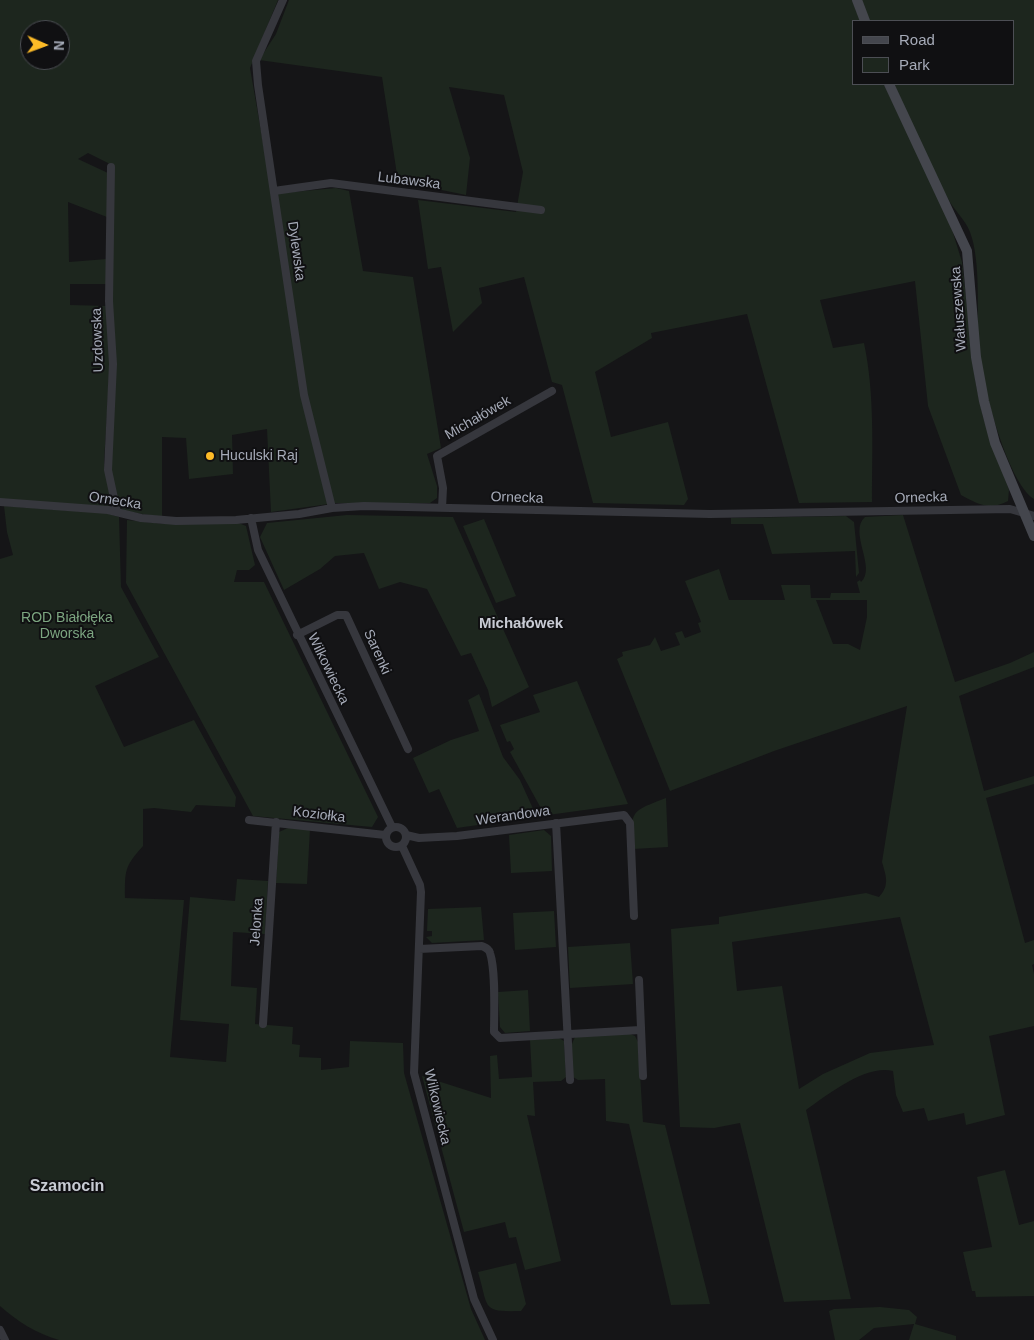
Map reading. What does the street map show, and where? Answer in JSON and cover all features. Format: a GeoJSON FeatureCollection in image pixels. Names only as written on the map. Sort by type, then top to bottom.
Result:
{"type":"FeatureCollection","features":[{"type":"Feature","properties":{"kind":"street","name":"Dylewska"},"geometry":{"type":"LineString","coordinates":[[283,0],[256,61],[258,85],[304,395],[332,508]]}},
{"type":"Feature","properties":{"kind":"street"},"geometry":{"type":"LineString","coordinates":[[857,0],[865,20]]}},
{"type":"Feature","properties":{"kind":"street","name":"Wałuszewska"},"geometry":{"type":"LineString","coordinates":[[889,85],[967,251],[976,357],[984,401],[995,443],[1023,512]]}},
{"type":"Feature","properties":{"kind":"street","name":"Uzdowska"},"geometry":{"type":"LineString","coordinates":[[111,167],[109,301],[113,364],[108,470],[117,512]]}},
{"type":"Feature","properties":{"kind":"street","name":"Lubawska"},"geometry":{"type":"LineString","coordinates":[[274,191],[331,183],[541,210]]}},
{"type":"Feature","properties":{"kind":"street","name":"Michałówek"},"geometry":{"type":"LineString","coordinates":[[442,508],[443,488],[438,456],[552,391]]}},
{"type":"Feature","properties":{"kind":"street","name":"Ornecka"},"geometry":{"type":"LineString","coordinates":[[0,502],[117,512],[155,520],[251,518],[299,514],[332,508],[442,508],[710,514],[1010,510],[1034,516]]}},
{"type":"Feature","properties":{"kind":"street"},"geometry":{"type":"LineString","coordinates":[[1023,512],[1034,536]]}},
{"type":"Feature","properties":{"kind":"street","name":"Wilkowiecka"},"geometry":{"type":"LineString","coordinates":[[251,518],[258,550],[392,827]]}},
{"type":"Feature","properties":{"kind":"street","name":"Sarenki"},"geometry":{"type":"LineString","coordinates":[[297,634],[338,615],[346,615],[408,749]]}},
{"type":"Feature","properties":{"kind":"street","name":"Werandowa"},"geometry":{"type":"LineString","coordinates":[[406,835],[419,838],[457,836],[624,815],[630,822],[634,916]]}},
{"type":"Feature","properties":{"kind":"street","name":"Koziołka"},"geometry":{"type":"LineString","coordinates":[[249,820],[386,835]]}},
{"type":"Feature","properties":{"kind":"street","name":"Jelonka"},"geometry":{"type":"LineString","coordinates":[[262,1024],[276,822]]}},
{"type":"Feature","properties":{"kind":"street"},"geometry":{"type":"LineString","coordinates":[[556,823],[570,1080]]}},
{"type":"Feature","properties":{"kind":"street"},"geometry":{"type":"LineString","coordinates":[[392,827],[399,827],[406,835],[402,846],[390,846],[386,841],[386,835],[392,827]]}},
{"type":"Feature","properties":{"kind":"street","name":"Wilkowiecka"},"geometry":{"type":"LineString","coordinates":[[402,846],[420,885],[414,1073],[474,1299],[493,1340]]}},
{"type":"Feature","properties":{"kind":"street"},"geometry":{"type":"LineString","coordinates":[[419,949],[482,946],[487,948],[490,953],[492,966],[494,1032],[500,1038],[640,1030]]}},
{"type":"Feature","properties":{"kind":"street"},"geometry":{"type":"LineString","coordinates":[[639,980],[643,1076]]}},
{"type":"Feature","properties":{"kind":"street"},"geometry":{"type":"LineString","coordinates":[[0,1330],[5,1340]]}},
{"type":"Feature","properties":{"kind":"green space"},"geometry":{"type":"Polygon","coordinates":[[[0,0],[278,0],[250,68],[272,194],[336,188],[349,191],[363,271],[413,277],[441,448],[427,454],[437,486],[437,498],[430,503],[336,503],[271,512],[267,429],[232,435],[233,474],[189,479],[186,438],[162,437],[162,517],[124,511],[117,504],[112,479],[111,306],[114,166],[88,153],[78,159],[108,173],[107,217],[68,202],[69,262],[107,259],[107,284],[70,284],[70,305],[107,306],[110,364],[104,462],[111,503],[108,507],[0,499],[0,0]]]}},
{"type":"Feature","properties":{"kind":"green space"},"geometry":{"type":"Polygon","coordinates":[[[289,0],[852,0],[860,20],[852,20],[852,85],[884,85],[949,220],[962,262],[976,385],[983,417],[1009,490],[1008,501],[995,506],[989,506],[961,495],[928,406],[915,281],[820,300],[833,348],[864,343],[870,382],[872,502],[799,503],[747,314],[651,333],[652,338],[595,372],[611,437],[668,422],[688,499],[684,505],[593,503],[562,385],[552,382],[524,277],[479,288],[482,303],[453,332],[441,267],[428,269],[418,200],[516,212],[523,172],[504,95],[449,87],[470,158],[466,195],[398,181],[382,77],[259,60],[276,34],[289,0]]]}},
{"type":"Feature","properties":{"kind":"green space"},"geometry":{"type":"Polygon","coordinates":[[[861,0],[1034,0],[1034,499],[1024,489],[1014,473],[989,404],[978,345],[976,257],[970,232],[940,183],[894,85],[1014,85],[1014,20],[869,20],[861,0]]]}},
{"type":"Feature","properties":{"kind":"green space"},"geometry":{"type":"Polygon","coordinates":[[[4,506],[106,513],[119,517],[121,587],[159,657],[95,686],[124,747],[194,720],[236,797],[235,807],[196,805],[191,812],[154,808],[143,809],[143,846],[132,859],[127,870],[125,898],[184,900],[170,1057],[226,1062],[229,1024],[180,1020],[190,897],[235,901],[237,879],[268,881],[265,934],[233,932],[231,986],[257,988],[255,1024],[293,1027],[292,1044],[300,1045],[299,1057],[321,1058],[321,1070],[349,1067],[350,1041],[403,1043],[404,1073],[471,1309],[485,1340],[59,1340],[28,1326],[0,1306],[0,559],[13,555],[7,532],[4,506]]]}},
{"type":"Feature","properties":{"kind":"green space"},"geometry":{"type":"Polygon","coordinates":[[[347,515],[453,517],[529,687],[492,707],[488,690],[471,653],[461,656],[427,589],[400,582],[379,589],[364,553],[335,556],[320,569],[284,590],[260,537],[267,523],[347,515]]]}},
{"type":"Feature","properties":{"kind":"green space"},"geometry":{"type":"Polygon","coordinates":[[[903,515],[955,682],[1010,663],[1034,652],[1034,667],[959,696],[984,791],[1034,776],[1034,784],[986,798],[1025,943],[1034,940],[1034,964],[1032,965],[1034,974],[1034,1026],[989,1036],[1005,1115],[966,1125],[964,1113],[928,1121],[924,1108],[903,1112],[896,1095],[893,1071],[882,1070],[859,1076],[847,1082],[806,1110],[851,1299],[784,1302],[740,1123],[714,1128],[680,1127],[671,929],[719,924],[719,917],[866,893],[879,897],[886,884],[882,862],[907,706],[774,751],[670,791],[617,659],[623,656],[622,652],[650,645],[655,637],[661,651],[680,645],[675,633],[682,631],[685,638],[701,632],[698,623],[701,622],[685,581],[719,569],[729,600],[785,600],[781,585],[810,585],[811,598],[830,598],[831,593],[860,593],[857,582],[860,580],[861,582],[865,576],[866,568],[859,532],[865,517],[903,515]],[[816,600],[833,644],[848,644],[860,650],[867,617],[867,600],[816,600]],[[900,917],[732,942],[737,991],[782,986],[799,1089],[823,1074],[870,1053],[934,1045],[900,917]]]}},
{"type":"Feature","properties":{"kind":"green space"},"geometry":{"type":"Polygon","coordinates":[[[846,516],[854,522],[859,573],[856,577],[855,551],[772,554],[763,524],[731,524],[731,518],[846,516]]]}},
{"type":"Feature","properties":{"kind":"green space"},"geometry":{"type":"Polygon","coordinates":[[[484,519],[516,596],[496,603],[463,526],[484,519]]]}},
{"type":"Feature","properties":{"kind":"green space","name":"ROD Białołęka Dworska"},"geometry":{"type":"Polygon","coordinates":[[[127,520],[164,524],[236,522],[246,526],[255,565],[249,570],[237,570],[234,582],[264,582],[378,817],[372,827],[253,816],[126,583],[127,520]]]}},
{"type":"Feature","properties":{"kind":"green space"},"geometry":{"type":"Polygon","coordinates":[[[577,681],[628,804],[548,815],[543,812],[510,752],[514,749],[510,741],[507,742],[500,725],[540,712],[533,695],[577,681]]]}},
{"type":"Feature","properties":{"kind":"green space"},"geometry":{"type":"Polygon","coordinates":[[[479,694],[503,757],[520,780],[535,813],[533,817],[457,828],[439,789],[429,793],[413,758],[451,740],[479,731],[468,700],[479,694]]]}},
{"type":"Feature","properties":{"kind":"green space"},"geometry":{"type":"Polygon","coordinates":[[[666,798],[668,847],[633,849],[632,827],[635,814],[639,810],[666,798]]]}},
{"type":"Feature","properties":{"kind":"green space"},"geometry":{"type":"Polygon","coordinates":[[[290,827],[310,829],[307,884],[276,883],[279,832],[290,827]]]}},
{"type":"Feature","properties":{"kind":"green space"},"geometry":{"type":"Polygon","coordinates":[[[544,830],[551,836],[552,871],[511,873],[509,835],[544,830]]]}},
{"type":"Feature","properties":{"kind":"green space"},"geometry":{"type":"Polygon","coordinates":[[[481,907],[484,940],[432,943],[426,937],[432,936],[432,931],[427,931],[428,909],[481,907]]]}},
{"type":"Feature","properties":{"kind":"green space"},"geometry":{"type":"Polygon","coordinates":[[[554,911],[556,947],[515,950],[513,913],[554,911]]]}},
{"type":"Feature","properties":{"kind":"green space"},"geometry":{"type":"Polygon","coordinates":[[[630,943],[633,984],[570,988],[568,947],[630,943]]]}},
{"type":"Feature","properties":{"kind":"green space"},"geometry":{"type":"Polygon","coordinates":[[[528,990],[530,1031],[505,1033],[500,1027],[498,992],[528,990]]]}},
{"type":"Feature","properties":{"kind":"green space"},"geometry":{"type":"Polygon","coordinates":[[[628,1033],[635,1036],[638,1042],[643,1122],[665,1125],[710,1304],[671,1305],[629,1124],[606,1121],[605,1079],[578,1080],[573,1077],[571,1046],[575,1037],[628,1033]]]}},
{"type":"Feature","properties":{"kind":"green space"},"geometry":{"type":"Polygon","coordinates":[[[559,1038],[564,1041],[566,1077],[561,1081],[533,1082],[535,1116],[527,1115],[561,1261],[525,1270],[516,1237],[509,1238],[505,1222],[464,1232],[422,1076],[491,1098],[490,1056],[497,1055],[499,1079],[532,1077],[530,1040],[559,1038]]]}},
{"type":"Feature","properties":{"kind":"green space"},"geometry":{"type":"Polygon","coordinates":[[[1005,1170],[1019,1225],[1034,1221],[1034,1296],[976,1297],[975,1291],[972,1291],[963,1252],[992,1247],[977,1177],[1005,1170]]]}},
{"type":"Feature","properties":{"kind":"green space"},"geometry":{"type":"Polygon","coordinates":[[[516,1263],[526,1304],[521,1311],[499,1311],[493,1309],[486,1301],[478,1272],[516,1263]]]}},
{"type":"Feature","properties":{"kind":"green space"},"geometry":{"type":"Polygon","coordinates":[[[880,1307],[909,1310],[917,1317],[915,1324],[956,1336],[956,1340],[909,1340],[914,1324],[874,1328],[859,1340],[835,1340],[829,1311],[834,1309],[880,1307]]]}},
{"type":"Feature","properties":{"kind":"place","name":"Huculski Raj"},"geometry":{"type":"Point","coordinates":[210,456]}},
{"type":"Feature","properties":{"kind":"district","name":"Michałówek"},"geometry":{"type":"Point","coordinates":[521,624]}},
{"type":"Feature","properties":{"kind":"district","name":"Szamocin"},"geometry":{"type":"Point","coordinates":[67,1187]}}]}
